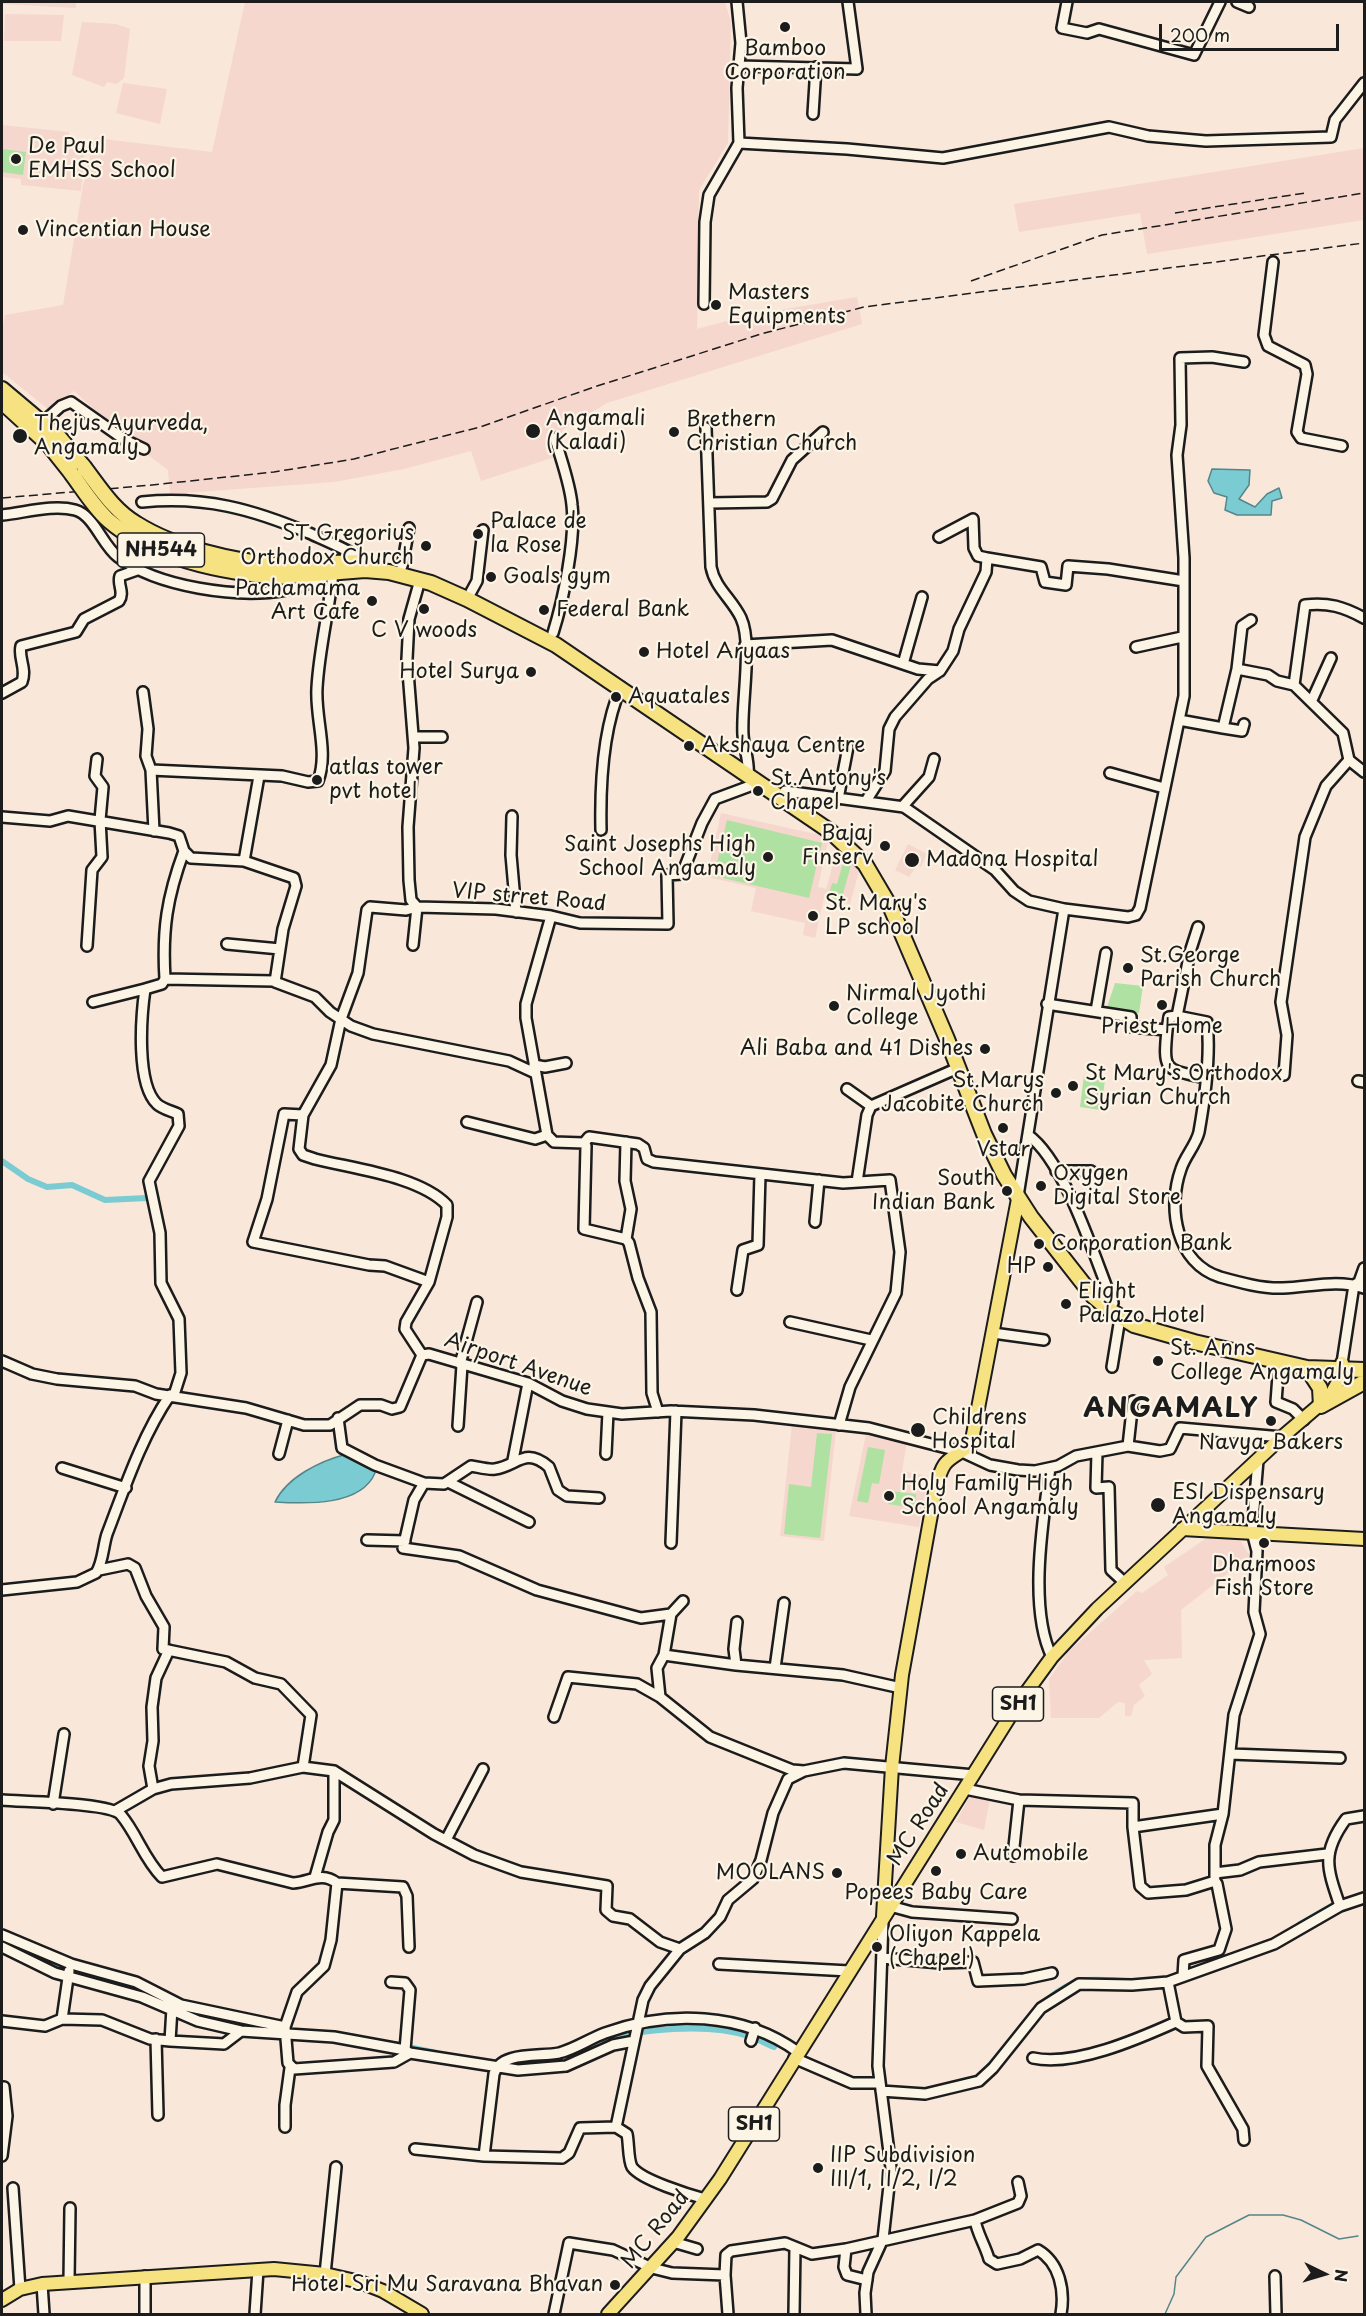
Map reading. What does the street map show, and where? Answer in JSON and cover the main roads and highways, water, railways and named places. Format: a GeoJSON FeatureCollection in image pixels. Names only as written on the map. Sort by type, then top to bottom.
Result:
{"type":"FeatureCollection","features":[{"type":"Feature","properties":{"kind":"highway","name":"NH544"},"geometry":{"type":"LineString","coordinates":[[2,389],[43,422],[87,497],[110,522],[150,545],[221,570],[389,572],[469,595],[552,633],[831,832],[865,864],[898,922],[984,1134],[1018,1192],[1083,1284],[1120,1318],[1142,1327],[1307,1368],[1365,1363]]}},
{"type":"Feature","properties":{"kind":"highway","name":"NH544"},"geometry":{"type":"LineString","coordinates":[[2,402],[54,440],[84,467],[107,498],[136,524],[204,551],[278,571],[367,562],[429,574],[556,645],[752,776],[785,791],[844,832],[867,856],[888,885],[949,1024],[994,1139],[1018,1192],[1080,1268],[1113,1303],[1140,1318],[1179,1329],[1302,1360],[1365,1370]]}},
{"type":"Feature","properties":{"kind":"highway"},"geometry":{"type":"LineString","coordinates":[[1307,1368],[1320,1388],[1321,1406]]}},
{"type":"Feature","properties":{"kind":"highway","name":"SH1"},"geometry":{"type":"LineString","coordinates":[[1321,1406],[1365,1382]]}},
{"type":"Feature","properties":{"kind":"main road"},"geometry":{"type":"LineString","coordinates":[[883,1920],[892,1767],[901,1688],[936,1487],[942,1466],[971,1445],[1018,1192]]}},
{"type":"Feature","properties":{"kind":"main road","name":"MC Road"},"geometry":{"type":"LineString","coordinates":[[608,2314],[652,2268],[705,2199],[1017,1706],[1052,1657],[1182,1529],[1282,1437],[1321,1406],[1339,1367]]}},
{"type":"Feature","properties":{"kind":"main road"},"geometry":{"type":"LineString","coordinates":[[1182,1529],[1365,1539]]}},
{"type":"Feature","properties":{"kind":"main road"},"geometry":{"type":"LineString","coordinates":[[2,2300],[20,2289],[42,2284],[258,2270],[325,2274],[360,2282],[383,2291],[422,2314]]}},
{"type":"Feature","properties":{"kind":"water"},"geometry":{"type":"Polygon","coordinates":[[[1212,469],[1250,470],[1249,485],[1239,499],[1255,507],[1267,494],[1279,488],[1282,498],[1272,501],[1271,515],[1237,515],[1225,510],[1227,497],[1214,493],[1208,481],[1212,469]]]}},
{"type":"Feature","properties":{"kind":"water"},"geometry":{"type":"Polygon","coordinates":[[[347,1454],[370,1464],[375,1473],[368,1484],[358,1492],[332,1501],[275,1502],[280,1493],[305,1471],[347,1454]]]}},
{"type":"Feature","properties":{"kind":"waterway"},"geometry":{"type":"LineString","coordinates":[[2,1161],[28,1179],[47,1187],[72,1185],[105,1200],[147,1198],[152,1202]]}},
{"type":"Feature","properties":{"kind":"waterway"},"geometry":{"type":"LineString","coordinates":[[1300,1924],[1333,1905],[1364,1894]]}},
{"type":"Feature","properties":{"kind":"waterway"},"geometry":{"type":"LineString","coordinates":[[32,1957],[142,1993]]}},
{"type":"Feature","properties":{"kind":"waterway"},"geometry":{"type":"LineString","coordinates":[[1048,1999],[1067,1986],[1084,1980],[1125,1981]]}},
{"type":"Feature","properties":{"kind":"waterway"},"geometry":{"type":"LineString","coordinates":[[179,2009],[232,2024],[271,2028]]}},
{"type":"Feature","properties":{"kind":"waterway"},"geometry":{"type":"LineString","coordinates":[[597,2040],[633,2033],[693,2028],[731,2032],[751,2037],[774,2047]]}},
{"type":"Feature","properties":{"kind":"waterway"},"geometry":{"type":"LineString","coordinates":[[985,2071],[1011,2040]]}},
{"type":"Feature","properties":{"kind":"waterway"},"geometry":{"type":"LineString","coordinates":[[568,2054],[589,2045]]}},
{"type":"Feature","properties":{"kind":"waterway"},"geometry":{"type":"LineString","coordinates":[[403,2046],[437,2053]]}},
{"type":"Feature","properties":{"kind":"waterway"},"geometry":{"type":"LineString","coordinates":[[506,2063],[536,2063],[558,2057]]}},
{"type":"Feature","properties":{"kind":"waterway"},"geometry":{"type":"LineString","coordinates":[[1165,2314],[1174,2294],[1176,2277],[1206,2237],[1249,2215],[1283,2215],[1301,2220],[1339,2239],[1358,2236]]}},
{"type":"Feature","properties":{"kind":"railway"},"geometry":{"type":"LineString","coordinates":[[1175,213],[1305,193]]}},
{"type":"Feature","properties":{"kind":"railway"},"geometry":{"type":"LineString","coordinates":[[971,281],[1102,235],[1364,193]]}},
{"type":"Feature","properties":{"kind":"railway"},"geometry":{"type":"LineString","coordinates":[[2,498],[274,472],[354,459],[480,427],[594,387],[761,334],[864,307],[1364,243]]}},
{"type":"Feature","properties":{"kind":"place","name":"Bamboo Corporation"},"geometry":{"type":"Point","coordinates":[785,27]}},
{"type":"Feature","properties":{"kind":"place","name":"De Paul EMHSS School"},"geometry":{"type":"Point","coordinates":[16,159]}},
{"type":"Feature","properties":{"kind":"place","name":"Vincentian House"},"geometry":{"type":"Point","coordinates":[23,230]}},
{"type":"Feature","properties":{"kind":"place","name":"Masters Equipments"},"geometry":{"type":"Point","coordinates":[716,305]}},
{"type":"Feature","properties":{"kind":"place","name":"Angamali (Kaladi)"},"geometry":{"type":"Point","coordinates":[533,431]}},
{"type":"Feature","properties":{"kind":"place","name":"Brethern Christian Church"},"geometry":{"type":"Point","coordinates":[674,432]}},
{"type":"Feature","properties":{"kind":"place","name":"Thejus Ayurveda, Angamaly"},"geometry":{"type":"Point","coordinates":[20,436]}},
{"type":"Feature","properties":{"kind":"place","name":"Palace de la Rose"},"geometry":{"type":"Point","coordinates":[478,534]}},
{"type":"Feature","properties":{"kind":"place","name":"ST Gregorius Orthodox Church"},"geometry":{"type":"Point","coordinates":[426,546]}},
{"type":"Feature","properties":{"kind":"place","name":"Goals gym"},"geometry":{"type":"Point","coordinates":[491,577]}},
{"type":"Feature","properties":{"kind":"place","name":"Pachamama Art Cafe"},"geometry":{"type":"Point","coordinates":[372,601]}},
{"type":"Feature","properties":{"kind":"place","name":"C V woods"},"geometry":{"type":"Point","coordinates":[424,609]}},
{"type":"Feature","properties":{"kind":"place","name":"Federal Bank"},"geometry":{"type":"Point","coordinates":[544,610]}},
{"type":"Feature","properties":{"kind":"place","name":"Hotel Aryaas"},"geometry":{"type":"Point","coordinates":[644,652]}},
{"type":"Feature","properties":{"kind":"place","name":"Hotel Surya"},"geometry":{"type":"Point","coordinates":[531,672]}},
{"type":"Feature","properties":{"kind":"place","name":"Aquatales"},"geometry":{"type":"Point","coordinates":[616,697]}},
{"type":"Feature","properties":{"kind":"place","name":"Akshaya Centre"},"geometry":{"type":"Point","coordinates":[689,746]}},
{"type":"Feature","properties":{"kind":"place","name":"atlas tower pvt hotel"},"geometry":{"type":"Point","coordinates":[317,780]}},
{"type":"Feature","properties":{"kind":"place","name":"St.Antony's Chapel"},"geometry":{"type":"Point","coordinates":[758,791]}},
{"type":"Feature","properties":{"kind":"place","name":"Bajaj Finserv"},"geometry":{"type":"Point","coordinates":[885,846]}},
{"type":"Feature","properties":{"kind":"place","name":"Saint Josephs High School Angamaly"},"geometry":{"type":"Point","coordinates":[768,857]}},
{"type":"Feature","properties":{"kind":"place","name":"Madona Hospital"},"geometry":{"type":"Point","coordinates":[912,860]}},
{"type":"Feature","properties":{"kind":"place","name":"St. Mary's LP school"},"geometry":{"type":"Point","coordinates":[813,916]}},
{"type":"Feature","properties":{"kind":"place","name":"St.George Parish Church"},"geometry":{"type":"Point","coordinates":[1128,968]}},
{"type":"Feature","properties":{"kind":"place","name":"Priest Home"},"geometry":{"type":"Point","coordinates":[1162,1005]}},
{"type":"Feature","properties":{"kind":"place","name":"Nirmal Jyothi College"},"geometry":{"type":"Point","coordinates":[834,1006]}},
{"type":"Feature","properties":{"kind":"place","name":"Ali Baba and 41 Dishes"},"geometry":{"type":"Point","coordinates":[985,1049]}},
{"type":"Feature","properties":{"kind":"place","name":"St Mary's Orthodox Syrian Church"},"geometry":{"type":"Point","coordinates":[1073,1086]}},
{"type":"Feature","properties":{"kind":"place","name":"St.Marys Jacobite Church"},"geometry":{"type":"Point","coordinates":[1056,1093]}},
{"type":"Feature","properties":{"kind":"place","name":"Vstar"},"geometry":{"type":"Point","coordinates":[1003,1128]}},
{"type":"Feature","properties":{"kind":"place","name":"Oxygen Digital Store"},"geometry":{"type":"Point","coordinates":[1041,1186]}},
{"type":"Feature","properties":{"kind":"place","name":"South Indian Bank"},"geometry":{"type":"Point","coordinates":[1007,1191]}},
{"type":"Feature","properties":{"kind":"place","name":"Corporation Bank"},"geometry":{"type":"Point","coordinates":[1039,1244]}},
{"type":"Feature","properties":{"kind":"place","name":"HP"},"geometry":{"type":"Point","coordinates":[1048,1267]}},
{"type":"Feature","properties":{"kind":"place","name":"Elight Palazo Hotel"},"geometry":{"type":"Point","coordinates":[1066,1304]}},
{"type":"Feature","properties":{"kind":"place","name":"St. Anns College Angamaly"},"geometry":{"type":"Point","coordinates":[1158,1361]}},
{"type":"Feature","properties":{"kind":"place","name":"Navya Bakers"},"geometry":{"type":"Point","coordinates":[1271,1421]}},
{"type":"Feature","properties":{"kind":"place","name":"Childrens Hospital"},"geometry":{"type":"Point","coordinates":[918,1430]}},
{"type":"Feature","properties":{"kind":"place","name":"Holy Family High School Angamaly"},"geometry":{"type":"Point","coordinates":[889,1496]}},
{"type":"Feature","properties":{"kind":"place","name":"ESI Dispensary Angamaly"},"geometry":{"type":"Point","coordinates":[1158,1505]}},
{"type":"Feature","properties":{"kind":"place","name":"Dharmoos Fish Store"},"geometry":{"type":"Point","coordinates":[1264,1543]}},
{"type":"Feature","properties":{"kind":"place","name":"Automobile"},"geometry":{"type":"Point","coordinates":[961,1854]}},
{"type":"Feature","properties":{"kind":"place","name":"Popees Baby Care"},"geometry":{"type":"Point","coordinates":[936,1871]}},
{"type":"Feature","properties":{"kind":"place","name":"MOOLANS"},"geometry":{"type":"Point","coordinates":[837,1873]}},
{"type":"Feature","properties":{"kind":"place","name":"Oliyon Kappela (Chapel)"},"geometry":{"type":"Point","coordinates":[877,1947]}},
{"type":"Feature","properties":{"kind":"place","name":"IIP Subdivision III/1, II/2, I/2"},"geometry":{"type":"Point","coordinates":[818,2168]}},
{"type":"Feature","properties":{"kind":"place","name":"Hotel Sri Mu Saravana Bhavan"},"geometry":{"type":"Point","coordinates":[615,2285]}},
{"type":"Feature","properties":{"kind":"district","name":"ANGAMALY"},"geometry":{"type":"Point","coordinates":[1171,1410]}}]}
